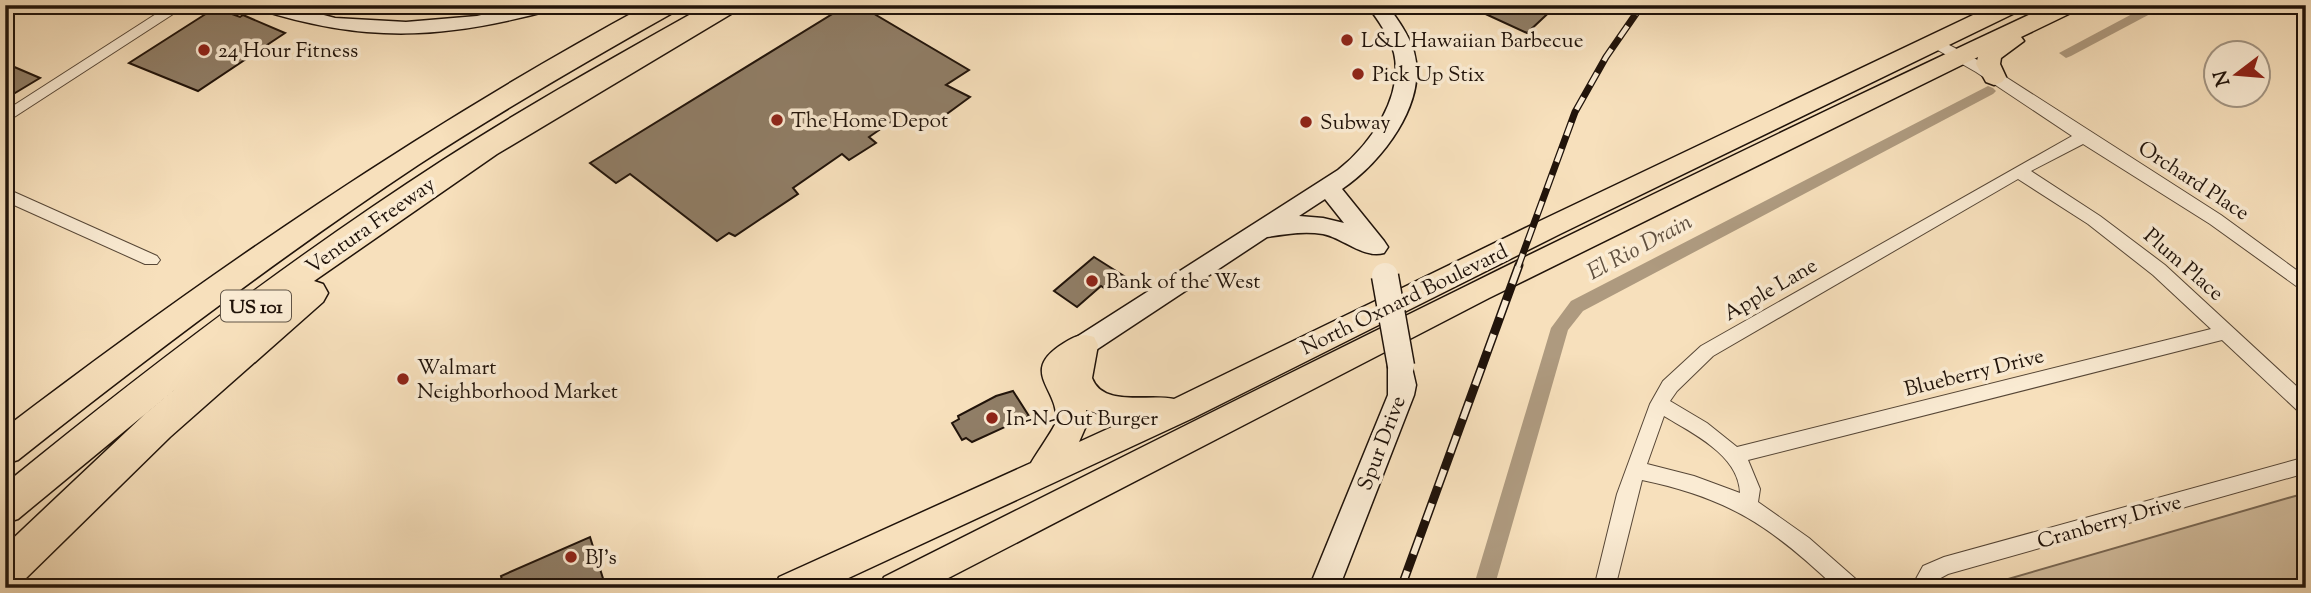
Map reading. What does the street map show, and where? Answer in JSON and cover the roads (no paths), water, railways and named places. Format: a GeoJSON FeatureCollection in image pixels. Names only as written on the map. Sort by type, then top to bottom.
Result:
{"type":"FeatureCollection","features":[{"type":"Feature","properties":{"kind":"highway","name":"Ventura Freeway"},"geometry":{"type":"LineString","coordinates":[[5,449],[300,228],[506,95],[582,50],[667,5]]}},
{"type":"Feature","properties":{"kind":"highway","name":"Ventura Freeway"},"geometry":{"type":"LineString","coordinates":[[5,507],[164,377],[352,236],[521,125],[727,5]]}},
{"type":"Feature","properties":{"kind":"highway"},"geometry":{"type":"LineString","coordinates":[[5,572],[158,426],[284,313],[405,222],[521,125]]}},
{"type":"Feature","properties":{"kind":"highway"},"geometry":{"type":"LineString","coordinates":[[5,421],[107,349],[300,228]]}},
{"type":"Feature","properties":{"kind":"main road","name":"North Oxnard Boulevard"},"geometry":{"type":"LineString","coordinates":[[896,588],[1340,359],[1892,89],[1950,52],[2014,5]]}},
{"type":"Feature","properties":{"kind":"main road","name":"North Oxnard Boulevard"},"geometry":{"type":"LineString","coordinates":[[794,587],[1950,52],[2069,5]]}},
{"type":"Feature","properties":{"kind":"main road"},"geometry":{"type":"LineString","coordinates":[[1892,89],[1917,87],[1962,75],[1991,78],[1988,64],[1990,55],[2069,5]]}},
{"type":"Feature","properties":{"kind":"main road"},"geometry":{"type":"LineString","coordinates":[[1084,345],[1077,376],[1079,385],[1089,400],[1096,404],[1139,411],[1182,409]]}},
{"type":"Feature","properties":{"kind":"main road"},"geometry":{"type":"LineString","coordinates":[[1043,472],[1053,450],[1066,437],[1071,425],[1068,405],[1056,380],[1056,368],[1063,356],[1084,345]]}},
{"type":"Feature","properties":{"kind":"street"},"geometry":{"type":"LineString","coordinates":[[5,118],[180,5]]}},
{"type":"Feature","properties":{"kind":"street"},"geometry":{"type":"LineString","coordinates":[[265,5],[328,24],[386,30],[451,26],[548,5]]}},
{"type":"Feature","properties":{"kind":"street"},"geometry":{"type":"LineString","coordinates":[[305,5],[351,17],[385,19],[457,16],[511,5]]}},
{"type":"Feature","properties":{"kind":"street"},"geometry":{"type":"LineString","coordinates":[[1084,345],[1353,171],[1363,160],[1391,121],[1403,97],[1408,77],[1406,55],[1401,41],[1377,5]]}},
{"type":"Feature","properties":{"kind":"street","name":"Orchard Place"},"geometry":{"type":"LineString","coordinates":[[1950,52],[2245,238],[2306,287]]}},
{"type":"Feature","properties":{"kind":"street","name":"Apple Lane"},"geometry":{"type":"LineString","coordinates":[[1604,588],[1627,494],[1659,404],[1670,386],[1688,366],[1707,351],[2085,136]]}},
{"type":"Feature","properties":{"kind":"street","name":"Plum Place"},"geometry":{"type":"LineString","coordinates":[[2020,172],[2129,245],[2306,407]]}},
{"type":"Feature","properties":{"kind":"street","name":"Spur Drive"},"geometry":{"type":"LineString","coordinates":[[1324,588],[1403,385],[1385,276],[1376,247],[1359,222],[1327,186]]}},
{"type":"Feature","properties":{"kind":"street"},"geometry":{"type":"LineString","coordinates":[[5,194],[150,260]]}},
{"type":"Feature","properties":{"kind":"street"},"geometry":{"type":"LineString","coordinates":[[1259,230],[1290,224],[1327,225],[1347,231],[1376,247]]}},
{"type":"Feature","properties":{"kind":"street","name":"Blueberry Drive"},"geometry":{"type":"LineString","coordinates":[[1734,456],[2226,332]]}},
{"type":"Feature","properties":{"kind":"street"},"geometry":{"type":"LineString","coordinates":[[1659,404],[1703,430],[1734,456],[1750,488],[1747,506]]}},
{"type":"Feature","properties":{"kind":"street","name":"Cranberry Drive"},"geometry":{"type":"LineString","coordinates":[[1921,588],[1930,573],[1944,566],[2306,465]]}},
{"type":"Feature","properties":{"kind":"street"},"geometry":{"type":"LineString","coordinates":[[1636,470],[1670,477],[1747,506],[1796,541],[1852,588]]}},
{"type":"Feature","properties":{"kind":"waterway"},"geometry":{"type":"LineString","coordinates":[[2066,53],[2160,5]]}},
{"type":"Feature","properties":{"kind":"waterway","name":"El Rio Drain"},"geometry":{"type":"LineString","coordinates":[[1483,588],[1560,328],[1577,306],[1988,91]]}},
{"type":"Feature","properties":{"kind":"railway"},"geometry":{"type":"LineString","coordinates":[[1518,267],[1575,112],[1606,57],[1642,5]]}},
{"type":"Feature","properties":{"kind":"railway"},"geometry":{"type":"LineString","coordinates":[[1401,588],[1519,265]]}},
{"type":"Feature","properties":{"kind":"place","name":"L&L Hawaiian Barbecue"},"geometry":{"type":"Point","coordinates":[1347,40]}},
{"type":"Feature","properties":{"kind":"place","name":"24 Hour Fitness"},"geometry":{"type":"Point","coordinates":[204,50]}},
{"type":"Feature","properties":{"kind":"place","name":"Pick Up Stix"},"geometry":{"type":"Point","coordinates":[1358,74]}},
{"type":"Feature","properties":{"kind":"place","name":"The Home Depot"},"geometry":{"type":"Point","coordinates":[777,120]}},
{"type":"Feature","properties":{"kind":"place","name":"Subway"},"geometry":{"type":"Point","coordinates":[1306,122]}},
{"type":"Feature","properties":{"kind":"place","name":"Bank of the West"},"geometry":{"type":"Point","coordinates":[1092,281]}},
{"type":"Feature","properties":{"kind":"place","name":"Walmart Neighborhood Market"},"geometry":{"type":"Point","coordinates":[403,379]}},
{"type":"Feature","properties":{"kind":"place","name":"In-N-Out Burger"},"geometry":{"type":"Point","coordinates":[992,418]}},
{"type":"Feature","properties":{"kind":"place","name":"BJ's"},"geometry":{"type":"Point","coordinates":[571,557]}}]}
